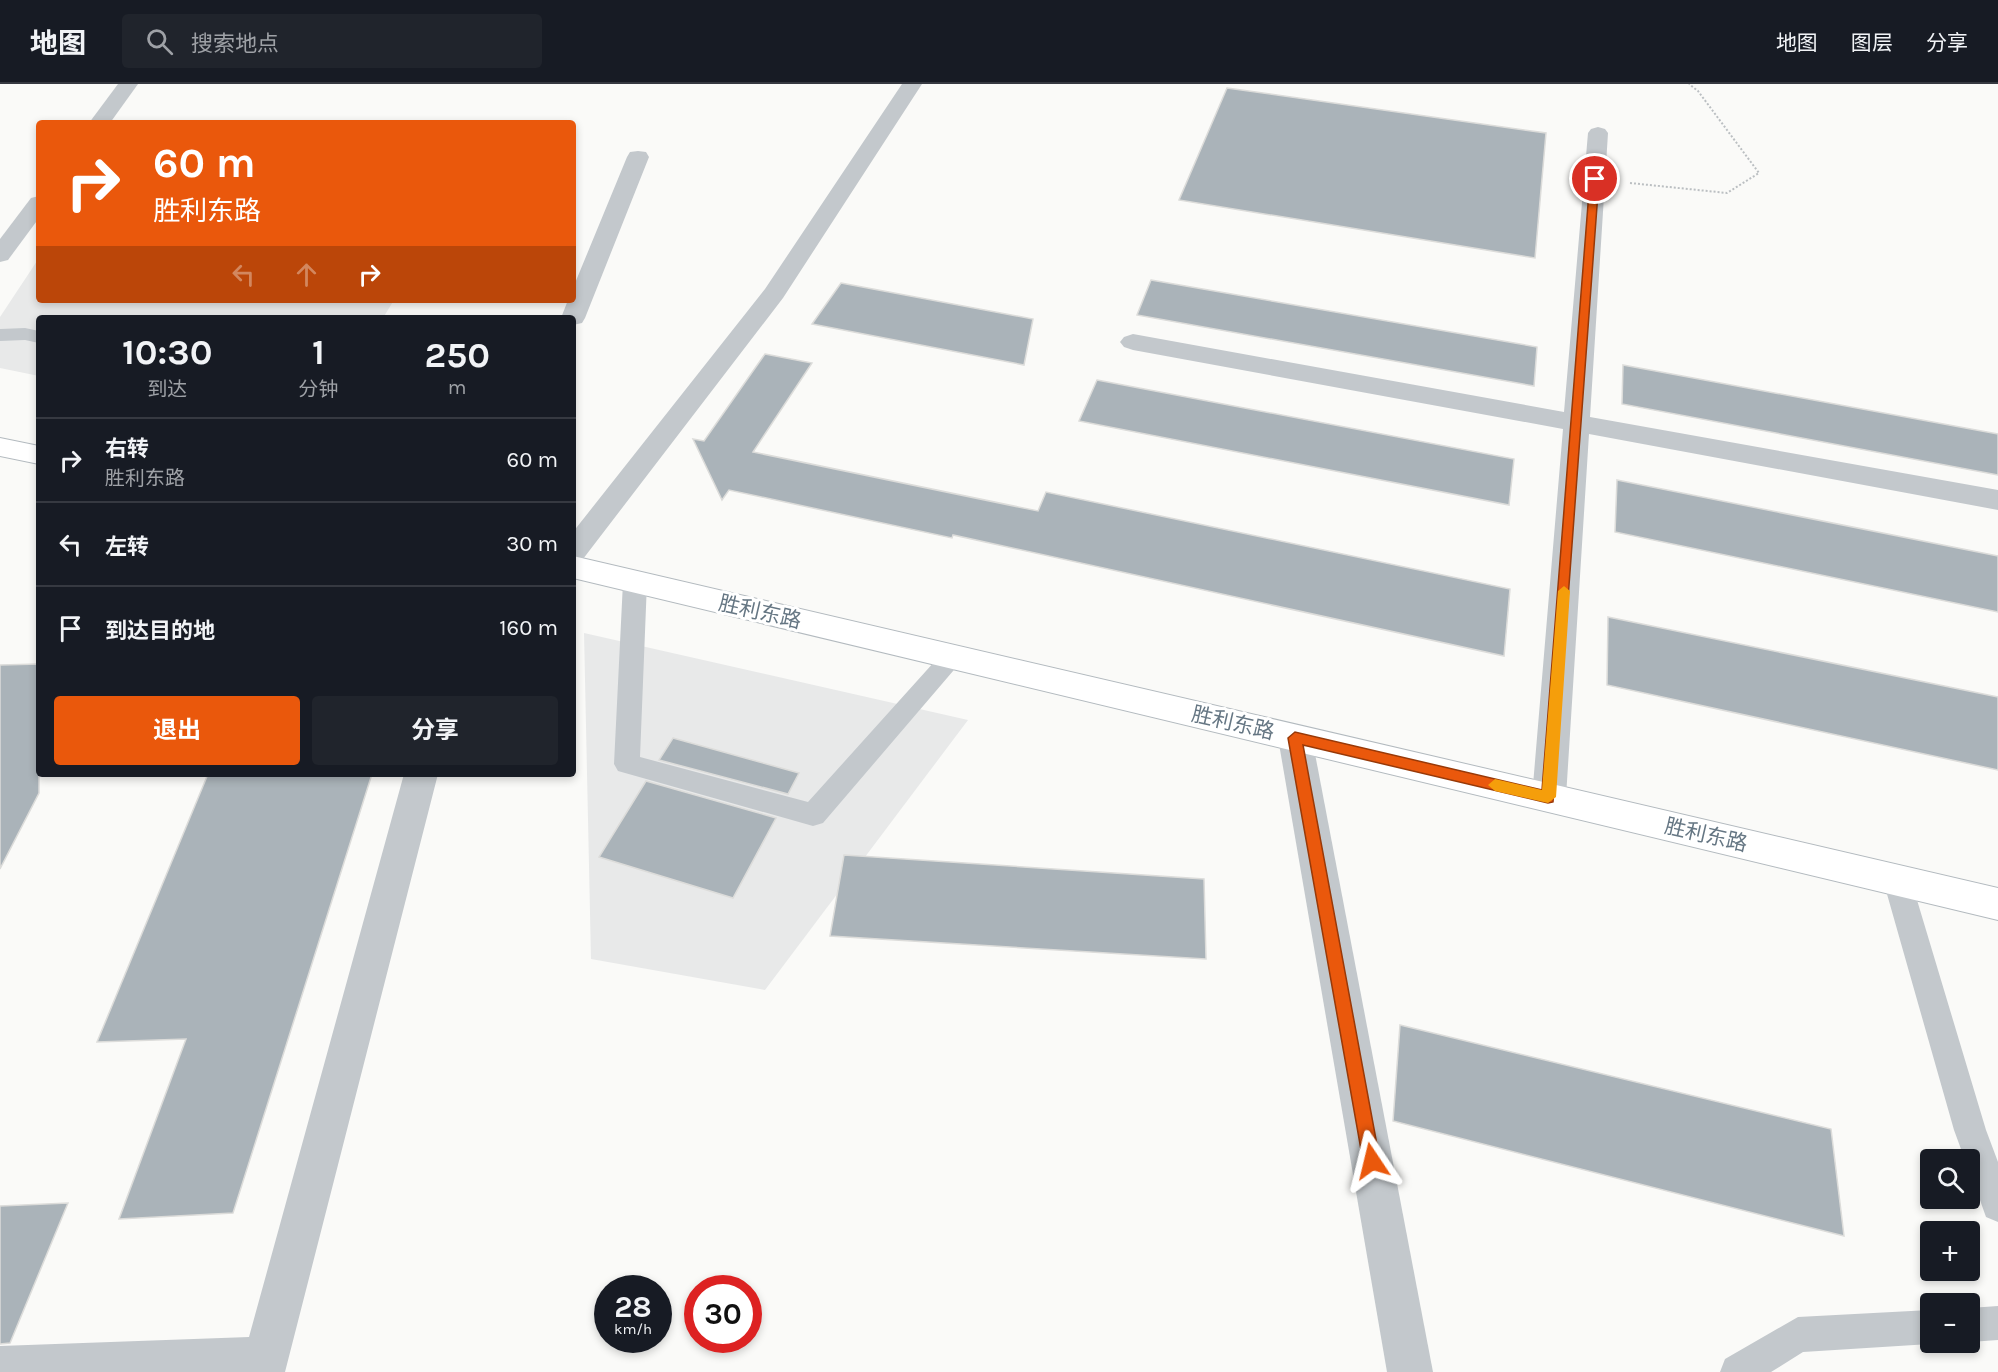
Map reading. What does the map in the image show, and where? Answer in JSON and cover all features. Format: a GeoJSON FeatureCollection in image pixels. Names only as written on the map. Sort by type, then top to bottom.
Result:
{"type":"FeatureCollection","features":[{"type":"Feature","properties":{"kind":"main road"},"geometry":{"type":"LineString","coordinates":[[0,447],[36,454]]}},
{"type":"Feature","properties":{"kind":"main road","name":"胜利东路"},"geometry":{"type":"LineString","coordinates":[[576,568],[1998,904]]}},
{"type":"Feature","properties":{"kind":"street"},"geometry":{"type":"LineString","coordinates":[[101,120],[128,84]]}},
{"type":"Feature","properties":{"kind":"street"},"geometry":{"type":"LineString","coordinates":[[576,548],[774,293],[912,84]]}},
{"type":"Feature","properties":{"kind":"street"},"geometry":{"type":"LineString","coordinates":[[1548,797],[1598,133]]}},
{"type":"Feature","properties":{"kind":"street"},"geometry":{"type":"LineString","coordinates":[[574,315],[638,157]]}},
{"type":"Feature","properties":{"kind":"street"},"geometry":{"type":"LineString","coordinates":[[0,255],[36,207]]}},
{"type":"Feature","properties":{"kind":"street"},"geometry":{"type":"LineString","coordinates":[[1133,342],[1998,500]]}},
{"type":"Feature","properties":{"kind":"street"},"geometry":{"type":"LineString","coordinates":[[1295,738],[1410,1372]]}},
{"type":"Feature","properties":{"kind":"street"},"geometry":{"type":"LineString","coordinates":[[0,1369],[264,1366],[420,777]]}},
{"type":"Feature","properties":{"kind":"lane"},"geometry":{"type":"LineString","coordinates":[[0,335],[25,334],[36,336]]}},
{"type":"Feature","properties":{"kind":"lane"},"geometry":{"type":"LineString","coordinates":[[635,582],[627,764],[813,815],[953,657]]}},
{"type":"Feature","properties":{"kind":"lane"},"geometry":{"type":"LineString","coordinates":[[1897,880],[1970,1130],[1998,1205]]}},
{"type":"Feature","properties":{"kind":"lane"},"geometry":{"type":"LineString","coordinates":[[1980,1324],[1998,1323]]}},
{"type":"Feature","properties":{"kind":"lane"},"geometry":{"type":"LineString","coordinates":[[1738,1372],[1798,1335],[1920,1328]]}},
{"type":"Feature","properties":{"kind":"path"},"geometry":{"type":"LineString","coordinates":[[1595,179],[1727,194],[1759,173],[1698,91],[1689,84]]}},
{"type":"Feature","properties":{"kind":"shaded area"},"geometry":{"type":"Polygon","coordinates":[[[36,263],[36,303],[392,303],[385,315],[36,315],[36,375],[0,368],[0,317],[36,263]]]}},
{"type":"Feature","properties":{"kind":"shaded area"},"geometry":{"type":"Polygon","coordinates":[[[584,633],[968,720],[765,990],[591,959],[584,633]]]}},
{"type":"Feature","properties":{"kind":"building"},"geometry":{"type":"Polygon","coordinates":[[[1227,88],[1546,133],[1535,258],[1179,200],[1227,88]]]}},
{"type":"Feature","properties":{"kind":"building"},"geometry":{"type":"Polygon","coordinates":[[[1151,280],[1537,347],[1534,386],[1137,315],[1151,280]]]}},
{"type":"Feature","properties":{"kind":"building"},"geometry":{"type":"Polygon","coordinates":[[[841,283],[1033,319],[1024,365],[812,324],[841,283]]]}},
{"type":"Feature","properties":{"kind":"building"},"geometry":{"type":"Polygon","coordinates":[[[765,354],[812,363],[753,452],[1038,511],[1046,492],[1510,589],[1504,656],[953,535],[952,538],[729,490],[722,500],[693,439],[704,441],[765,354]]]}},
{"type":"Feature","properties":{"kind":"building"},"geometry":{"type":"Polygon","coordinates":[[[1623,365],[1998,434],[1998,475],[1622,404],[1623,365]]]}},
{"type":"Feature","properties":{"kind":"building"},"geometry":{"type":"Polygon","coordinates":[[[1097,380],[1514,459],[1509,505],[1079,421],[1097,380]]]}},
{"type":"Feature","properties":{"kind":"building"},"geometry":{"type":"Polygon","coordinates":[[[1617,480],[1998,556],[1998,612],[1615,532],[1617,480]]]}},
{"type":"Feature","properties":{"kind":"building"},"geometry":{"type":"Polygon","coordinates":[[[1608,617],[1998,697],[1998,770],[1607,685],[1608,617]]]}},
{"type":"Feature","properties":{"kind":"building"},"geometry":{"type":"Polygon","coordinates":[[[36,664],[36,777],[39,777],[39,793],[0,869],[0,665],[36,664]]]}},
{"type":"Feature","properties":{"kind":"building"},"geometry":{"type":"Polygon","coordinates":[[[673,738],[799,773],[788,794],[659,760],[673,738]]]}},
{"type":"Feature","properties":{"kind":"building"},"geometry":{"type":"Polygon","coordinates":[[[207,777],[371,777],[233,1213],[119,1219],[186,1039],[97,1042],[207,777]]]}},
{"type":"Feature","properties":{"kind":"building"},"geometry":{"type":"Polygon","coordinates":[[[646,781],[776,818],[733,898],[599,857],[646,781]]]}},
{"type":"Feature","properties":{"kind":"building"},"geometry":{"type":"Polygon","coordinates":[[[844,855],[1204,879],[1206,959],[830,936],[844,855]]]}},
{"type":"Feature","properties":{"kind":"building"},"geometry":{"type":"Polygon","coordinates":[[[1400,1025],[1831,1129],[1844,1236],[1393,1121],[1400,1025]]]}},
{"type":"Feature","properties":{"kind":"building"},"geometry":{"type":"Polygon","coordinates":[[[68,1203],[10,1343],[0,1344],[0,1206],[68,1203]]]}},
{"type":"Feature","properties":{"kind":"slow traffic"},"geometry":{"type":"LineString","coordinates":[[1495,785],[1548,797],[1564,591]]}},
{"type":"Feature","properties":{"kind":"route"},"geometry":{"type":"LineString","coordinates":[[1372,1161],[1295,738],[1548,797],[1595,179]]}}]}
